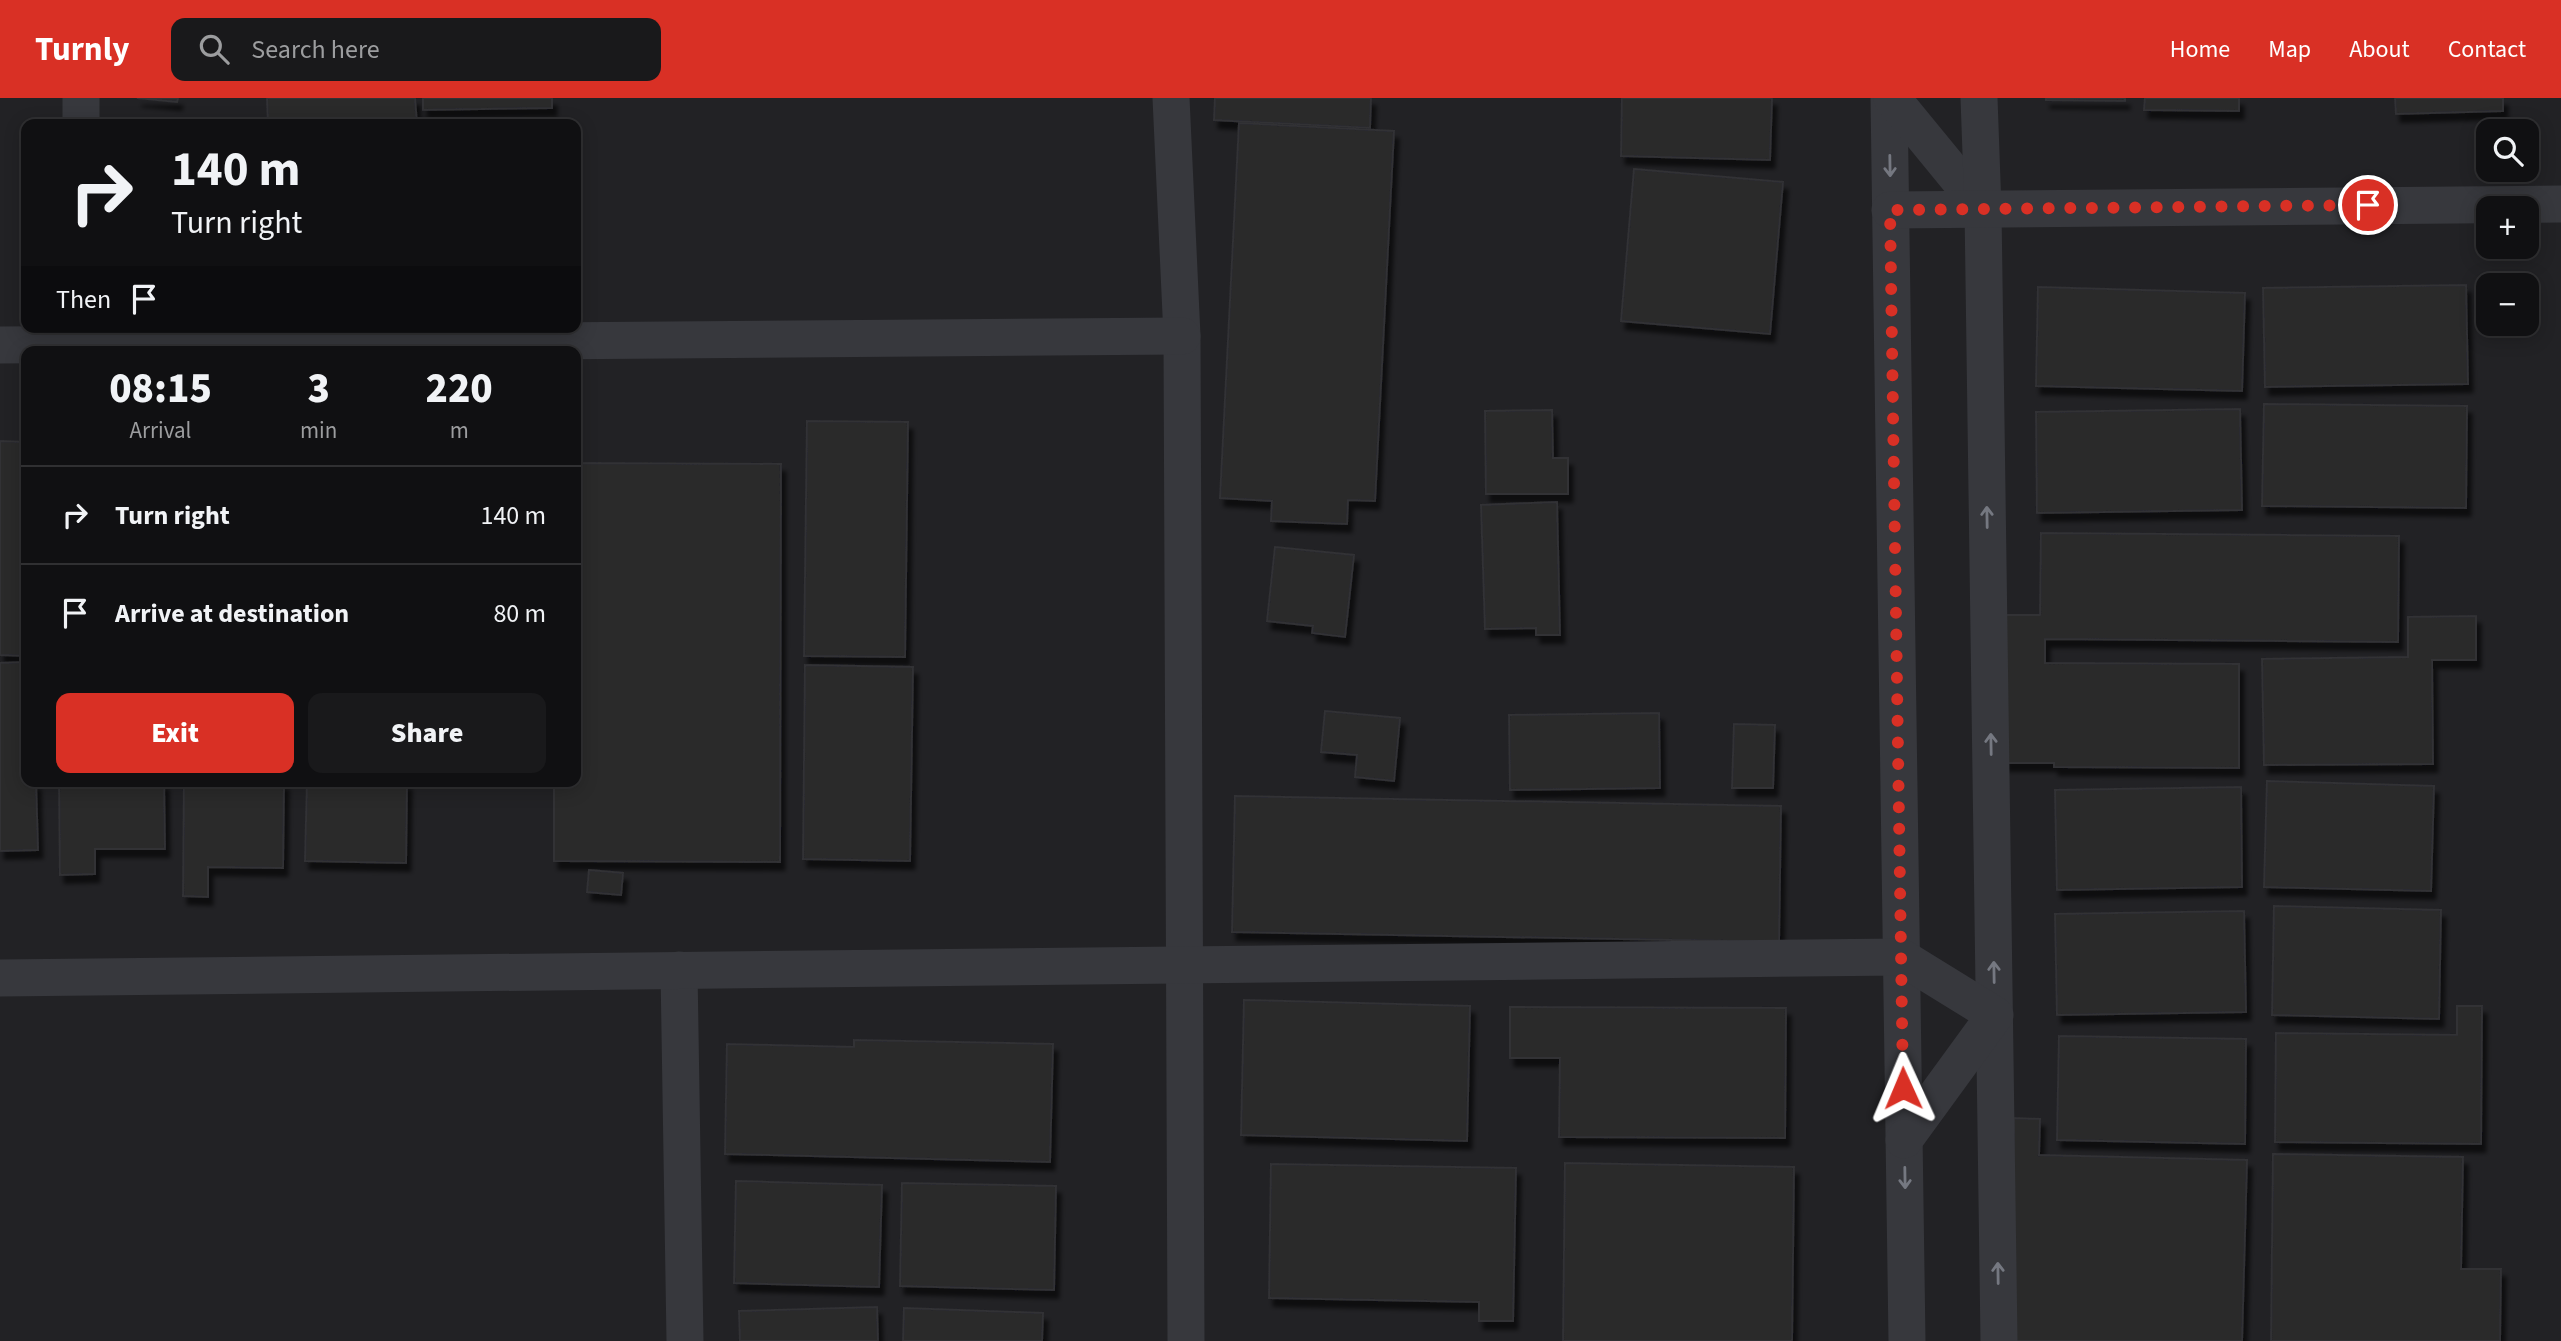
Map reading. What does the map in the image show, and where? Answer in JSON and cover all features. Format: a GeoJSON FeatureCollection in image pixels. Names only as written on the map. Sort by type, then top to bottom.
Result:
{"type":"FeatureCollection","features":[{"type":"Feature","properties":{"kind":"street"},"geometry":{"type":"LineString","coordinates":[[81,98],[81,119]]}},
{"type":"Feature","properties":{"kind":"street"},"geometry":{"type":"LineString","coordinates":[[1171,98],[1182,336],[1186,1341]]}},
{"type":"Feature","properties":{"kind":"street"},"geometry":{"type":"LineString","coordinates":[[1890,98],[1983,209]]}},
{"type":"Feature","properties":{"kind":"street"},"geometry":{"type":"LineString","coordinates":[[1890,98],[1908,1341]]}},
{"type":"Feature","properties":{"kind":"street"},"geometry":{"type":"LineString","coordinates":[[1979,98],[1983,209],[1999,1341]]}},
{"type":"Feature","properties":{"kind":"street"},"geometry":{"type":"LineString","coordinates":[[1890,210],[2561,204]]}},
{"type":"Feature","properties":{"kind":"street"},"geometry":{"type":"LineString","coordinates":[[0,345],[80,336],[1182,336]]}},
{"type":"Feature","properties":{"kind":"street"},"geometry":{"type":"LineString","coordinates":[[0,978],[1901,957],[1994,1015]]}},
{"type":"Feature","properties":{"kind":"street"},"geometry":{"type":"LineString","coordinates":[[679,970],[685,1341]]}},
{"type":"Feature","properties":{"kind":"street"},"geometry":{"type":"LineString","coordinates":[[1904,1140],[1994,1015]]}},
{"type":"Feature","properties":{"kind":"shaded area"},"geometry":{"type":"Polygon","coordinates":[[[0,98],[2561,98],[2561,1341],[0,1341],[0,98]]]}},
{"type":"Feature","properties":{"kind":"building"},"geometry":{"type":"Polygon","coordinates":[[[137,98],[178,98],[177,102],[137,98]]]}},
{"type":"Feature","properties":{"kind":"building"},"geometry":{"type":"Polygon","coordinates":[[[267,98],[415,98],[417,119],[268,119],[267,98]]]}},
{"type":"Feature","properties":{"kind":"building"},"geometry":{"type":"Polygon","coordinates":[[[423,98],[552,98],[552,108],[423,110],[423,98]]]}},
{"type":"Feature","properties":{"kind":"building"},"geometry":{"type":"Polygon","coordinates":[[[1215,98],[1371,98],[1370,128],[1214,120],[1215,98]]]}},
{"type":"Feature","properties":{"kind":"building"},"geometry":{"type":"Polygon","coordinates":[[[1622,98],[1772,98],[1770,160],[1621,156],[1622,98]]]}},
{"type":"Feature","properties":{"kind":"building"},"geometry":{"type":"Polygon","coordinates":[[[2125,98],[2125,101],[2046,100],[2125,98]]]}},
{"type":"Feature","properties":{"kind":"building"},"geometry":{"type":"Polygon","coordinates":[[[2145,98],[2239,98],[2239,111],[2144,110],[2145,98]]]}},
{"type":"Feature","properties":{"kind":"building"},"geometry":{"type":"Polygon","coordinates":[[[2395,98],[2503,98],[2503,111],[2396,114],[2395,98]]]}},
{"type":"Feature","properties":{"kind":"building"},"geometry":{"type":"Polygon","coordinates":[[[1239,123],[1394,131],[1375,501],[1348,500],[1347,524],[1271,521],[1272,501],[1220,498],[1239,123]]]}},
{"type":"Feature","properties":{"kind":"building"},"geometry":{"type":"Polygon","coordinates":[[[1634,169],[1783,182],[1770,334],[1621,321],[1634,169]]]}},
{"type":"Feature","properties":{"kind":"building"},"geometry":{"type":"Polygon","coordinates":[[[2466,285],[2468,384],[2265,387],[2263,288],[2466,285]]]}},
{"type":"Feature","properties":{"kind":"building"},"geometry":{"type":"Polygon","coordinates":[[[2038,287],[2245,293],[2242,391],[2036,386],[2038,287]]]}},
{"type":"Feature","properties":{"kind":"building"},"geometry":{"type":"Polygon","coordinates":[[[2264,404],[2467,406],[2466,508],[2262,506],[2264,404]]]}},
{"type":"Feature","properties":{"kind":"building"},"geometry":{"type":"Polygon","coordinates":[[[2240,409],[2242,510],[2037,513],[2036,412],[2240,409]]]}},
{"type":"Feature","properties":{"kind":"building"},"geometry":{"type":"Polygon","coordinates":[[[1552,410],[1553,458],[1568,458],[1568,494],[1486,494],[1485,411],[1552,410]]]}},
{"type":"Feature","properties":{"kind":"building"},"geometry":{"type":"Polygon","coordinates":[[[807,421],[908,422],[905,657],[804,656],[807,421]]]}},
{"type":"Feature","properties":{"kind":"building"},"geometry":{"type":"Polygon","coordinates":[[[0,441],[21,442],[21,656],[0,655],[0,441]]]}},
{"type":"Feature","properties":{"kind":"building"},"geometry":{"type":"Polygon","coordinates":[[[581,463],[781,464],[780,862],[554,861],[554,787],[581,787],[581,463]]]}},
{"type":"Feature","properties":{"kind":"building"},"geometry":{"type":"Polygon","coordinates":[[[1557,502],[1560,635],[1536,635],[1536,628],[1485,629],[1481,505],[1557,502]]]}},
{"type":"Feature","properties":{"kind":"building"},"geometry":{"type":"Polygon","coordinates":[[[2041,533],[2399,536],[2398,642],[2045,639],[2045,663],[2239,664],[2239,768],[2054,767],[2054,763],[2004,763],[2006,615],[2040,615],[2041,533]]]}},
{"type":"Feature","properties":{"kind":"building"},"geometry":{"type":"Polygon","coordinates":[[[1275,547],[1354,555],[1345,637],[1312,633],[1313,626],[1267,621],[1275,547]]]}},
{"type":"Feature","properties":{"kind":"building"},"geometry":{"type":"Polygon","coordinates":[[[2476,616],[2476,660],[2432,660],[2433,764],[2264,765],[2262,659],[2408,657],[2408,617],[2476,616]]]}},
{"type":"Feature","properties":{"kind":"building"},"geometry":{"type":"Polygon","coordinates":[[[21,662],[21,787],[36,787],[38,850],[0,851],[0,663],[21,662]]]}},
{"type":"Feature","properties":{"kind":"building"},"geometry":{"type":"Polygon","coordinates":[[[805,665],[913,667],[910,861],[803,859],[805,665]]]}},
{"type":"Feature","properties":{"kind":"building"},"geometry":{"type":"Polygon","coordinates":[[[1325,711],[1400,718],[1394,781],[1355,777],[1357,755],[1321,752],[1325,711]]]}},
{"type":"Feature","properties":{"kind":"building"},"geometry":{"type":"Polygon","coordinates":[[[1659,713],[1660,788],[1510,790],[1509,715],[1659,713]]]}},
{"type":"Feature","properties":{"kind":"building"},"geometry":{"type":"Polygon","coordinates":[[[1734,724],[1775,725],[1773,788],[1732,788],[1734,724]]]}},
{"type":"Feature","properties":{"kind":"building"},"geometry":{"type":"Polygon","coordinates":[[[2267,781],[2434,786],[2431,891],[2264,887],[2267,781]]]}},
{"type":"Feature","properties":{"kind":"building"},"geometry":{"type":"Polygon","coordinates":[[[59,787],[164,787],[165,849],[95,849],[95,874],[60,875],[59,787]]]}},
{"type":"Feature","properties":{"kind":"building"},"geometry":{"type":"Polygon","coordinates":[[[184,787],[284,787],[283,868],[208,867],[208,897],[183,896],[184,787]]]}},
{"type":"Feature","properties":{"kind":"building"},"geometry":{"type":"Polygon","coordinates":[[[307,787],[407,787],[406,863],[305,861],[307,787]]]}},
{"type":"Feature","properties":{"kind":"building"},"geometry":{"type":"Polygon","coordinates":[[[2241,787],[2242,887],[2057,890],[2055,790],[2241,787]]]}},
{"type":"Feature","properties":{"kind":"building"},"geometry":{"type":"Polygon","coordinates":[[[1235,796],[1781,806],[1779,942],[1232,932],[1235,796]]]}},
{"type":"Feature","properties":{"kind":"building"},"geometry":{"type":"Polygon","coordinates":[[[589,870],[623,873],[621,895],[587,892],[589,870]]]}},
{"type":"Feature","properties":{"kind":"building"},"geometry":{"type":"Polygon","coordinates":[[[2274,906],[2441,910],[2439,1019],[2272,1015],[2274,906]]]}},
{"type":"Feature","properties":{"kind":"building"},"geometry":{"type":"Polygon","coordinates":[[[2244,911],[2246,1012],[2057,1015],[2055,914],[2244,911]]]}},
{"type":"Feature","properties":{"kind":"building"},"geometry":{"type":"Polygon","coordinates":[[[1244,1000],[1470,1006],[1467,1141],[1241,1135],[1244,1000]]]}},
{"type":"Feature","properties":{"kind":"building"},"geometry":{"type":"Polygon","coordinates":[[[2457,1006],[2482,1006],[2481,1144],[2275,1142],[2276,1033],[2457,1035],[2457,1006]]]}},
{"type":"Feature","properties":{"kind":"building"},"geometry":{"type":"Polygon","coordinates":[[[1510,1007],[1786,1008],[1785,1138],[1559,1137],[1560,1058],[1510,1058],[1510,1007]]]}},
{"type":"Feature","properties":{"kind":"building"},"geometry":{"type":"Polygon","coordinates":[[[2059,1036],[2246,1039],[2245,1144],[2057,1140],[2059,1036]]]}},
{"type":"Feature","properties":{"kind":"building"},"geometry":{"type":"Polygon","coordinates":[[[854,1040],[1053,1044],[1050,1162],[725,1154],[727,1044],[854,1047],[854,1040]]]}},
{"type":"Feature","properties":{"kind":"building"},"geometry":{"type":"Polygon","coordinates":[[[2014,1118],[2040,1119],[2039,1155],[2247,1160],[2242,1341],[2008,1341],[2014,1118]]]}},
{"type":"Feature","properties":{"kind":"building"},"geometry":{"type":"Polygon","coordinates":[[[2273,1154],[2463,1157],[2461,1269],[2501,1269],[2500,1341],[2271,1341],[2273,1154]]]}},
{"type":"Feature","properties":{"kind":"building"},"geometry":{"type":"Polygon","coordinates":[[[1565,1163],[1794,1167],[1792,1341],[1563,1341],[1565,1163]]]}},
{"type":"Feature","properties":{"kind":"building"},"geometry":{"type":"Polygon","coordinates":[[[1271,1164],[1516,1168],[1513,1321],[1479,1321],[1479,1302],[1269,1298],[1271,1164]]]}},
{"type":"Feature","properties":{"kind":"building"},"geometry":{"type":"Polygon","coordinates":[[[736,1181],[882,1185],[879,1287],[734,1283],[736,1181]]]}},
{"type":"Feature","properties":{"kind":"building"},"geometry":{"type":"Polygon","coordinates":[[[902,1183],[1056,1186],[1054,1290],[900,1286],[902,1183]]]}},
{"type":"Feature","properties":{"kind":"building"},"geometry":{"type":"Polygon","coordinates":[[[877,1307],[878,1341],[740,1341],[739,1311],[877,1307]]]}},
{"type":"Feature","properties":{"kind":"building"},"geometry":{"type":"Polygon","coordinates":[[[904,1308],[1043,1313],[1042,1341],[903,1341],[904,1308]]]}},
{"type":"Feature","properties":{"kind":"route"},"geometry":{"type":"LineString","coordinates":[[1903,1088],[1890,210],[2368,205]]}}]}
